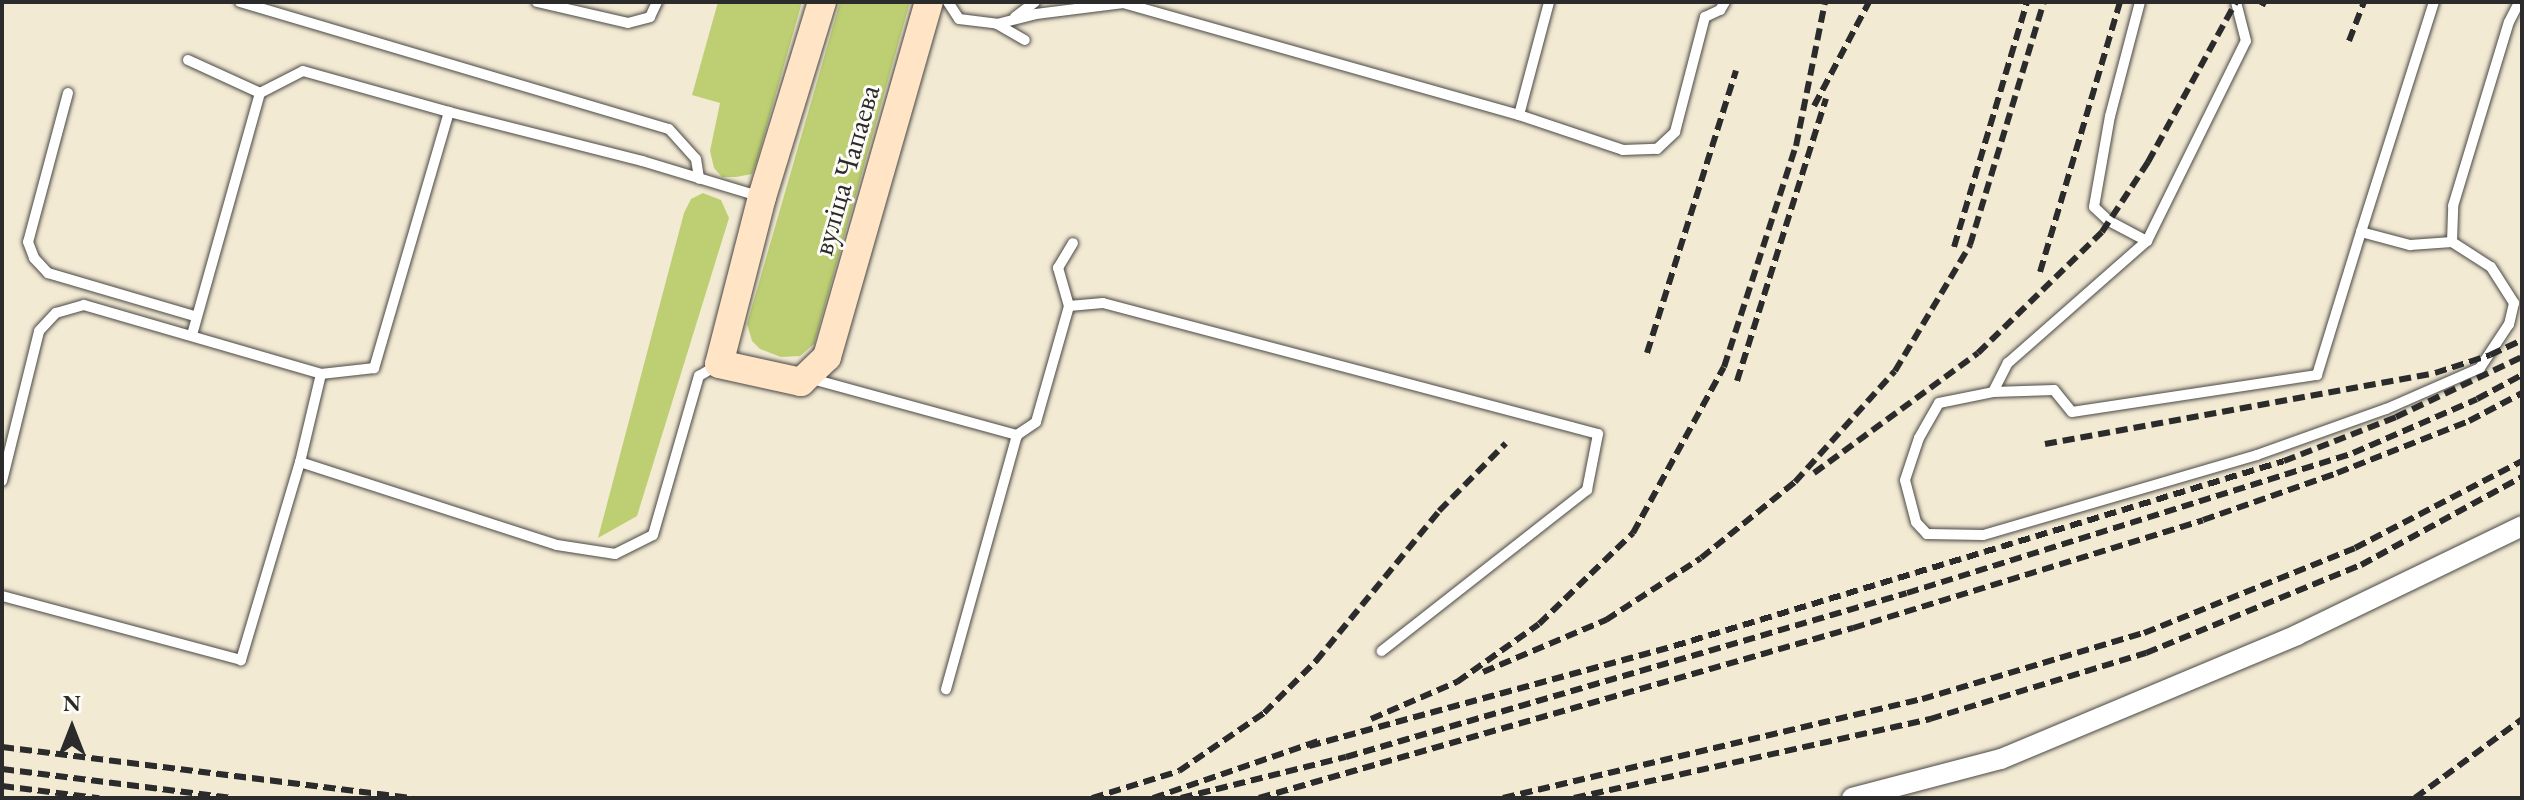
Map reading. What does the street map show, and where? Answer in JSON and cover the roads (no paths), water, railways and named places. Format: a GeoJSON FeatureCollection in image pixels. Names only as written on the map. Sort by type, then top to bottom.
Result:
{"type":"FeatureCollection","features":[{"type":"Feature","properties":{"kind":"street"},"geometry":{"type":"LineString","coordinates":[[806,377],[801,382],[719,364],[762,197],[822,2]]}},
{"type":"Feature","properties":{"kind":"street","name":"вуліца Чапаева"},"geometry":{"type":"LineString","coordinates":[[806,377],[827,357],[929,2]]}},
{"type":"Feature","properties":{"kind":"street"},"geometry":{"type":"LineString","coordinates":[[1852,798],[2001,759],[2297,635],[2522,526]]}},
{"type":"Feature","properties":{"kind":"lane"},"geometry":{"type":"LineString","coordinates":[[240,2],[669,129],[696,159],[699,179]]}},
{"type":"Feature","properties":{"kind":"lane"},"geometry":{"type":"LineString","coordinates":[[537,2],[628,23],[650,17],[657,2]]}},
{"type":"Feature","properties":{"kind":"lane"},"geometry":{"type":"LineString","coordinates":[[948,2],[959,19],[997,24],[1036,14],[1123,3],[1519,115],[1623,150],[1657,149],[1675,132],[1705,17],[1720,10],[1725,2]]}},
{"type":"Feature","properties":{"kind":"lane"},"geometry":{"type":"LineString","coordinates":[[1010,21],[1035,2]]}},
{"type":"Feature","properties":{"kind":"lane"},"geometry":{"type":"LineString","coordinates":[[1519,115],[1549,2]]}},
{"type":"Feature","properties":{"kind":"lane"},"geometry":{"type":"LineString","coordinates":[[2140,2],[2110,116],[2094,207],[2109,221],[2147,241]]}},
{"type":"Feature","properties":{"kind":"lane"},"geometry":{"type":"LineString","coordinates":[[1993,392],[2008,363],[2147,241],[2246,41],[2236,2]]}},
{"type":"Feature","properties":{"kind":"lane"},"geometry":{"type":"LineString","coordinates":[[2361,232],[2410,245],[2452,242],[2491,267],[2514,303],[2509,324],[2480,368],[2386,409],[2257,455],[1983,535],[1927,534],[1916,522],[1905,480],[1919,438],[1939,403],[1993,392],[2054,390],[2072,412],[2317,375],[2361,232],[2434,2]]}},
{"type":"Feature","properties":{"kind":"lane"},"geometry":{"type":"LineString","coordinates":[[2452,242],[2453,206],[2509,22],[2519,2]]}},
{"type":"Feature","properties":{"kind":"lane"},"geometry":{"type":"LineString","coordinates":[[997,24],[1025,40]]}},
{"type":"Feature","properties":{"kind":"lane"},"geometry":{"type":"LineString","coordinates":[[188,60],[260,93]]}},
{"type":"Feature","properties":{"kind":"lane"},"geometry":{"type":"LineString","coordinates":[[192,335],[194,316],[260,93],[303,71],[642,161],[762,197]]}},
{"type":"Feature","properties":{"kind":"lane"},"geometry":{"type":"LineString","coordinates":[[68,93],[28,242],[34,258],[48,273],[194,316]]}},
{"type":"Feature","properties":{"kind":"lane"},"geometry":{"type":"LineString","coordinates":[[2,481],[39,331],[56,313],[84,305],[321,374],[374,368],[449,112]]}},
{"type":"Feature","properties":{"kind":"lane"},"geometry":{"type":"LineString","coordinates":[[946,689],[1017,435],[1036,422],[1069,306],[1058,268],[1073,243]]}},
{"type":"Feature","properties":{"kind":"lane"},"geometry":{"type":"LineString","coordinates":[[1069,306],[1103,303],[1598,434],[1587,490],[1382,651]]}},
{"type":"Feature","properties":{"kind":"lane"},"geometry":{"type":"LineString","coordinates":[[300,462],[557,545],[615,554],[653,535],[699,376],[719,364]]}},
{"type":"Feature","properties":{"kind":"lane"},"geometry":{"type":"LineString","coordinates":[[2,596],[241,660],[300,462],[321,374]]}},
{"type":"Feature","properties":{"kind":"lane"},"geometry":{"type":"LineString","coordinates":[[806,377],[1017,435]]}},
{"type":"Feature","properties":{"kind":"railway"},"geometry":{"type":"LineString","coordinates":[[1371,719],[1457,682],[1539,624],[1633,533],[1724,367],[1796,146],[1825,2]]}},
{"type":"Feature","properties":{"kind":"railway"},"geometry":{"type":"LineString","coordinates":[[1814,106],[1869,2]]}},
{"type":"Feature","properties":{"kind":"railway"},"geometry":{"type":"LineString","coordinates":[[1954,247],[2027,2]]}},
{"type":"Feature","properties":{"kind":"railway"},"geometry":{"type":"LineString","coordinates":[[1483,672],[1606,620],[1701,558],[1795,482],[1895,371],[1970,245],[2044,2]]}},
{"type":"Feature","properties":{"kind":"railway"},"geometry":{"type":"LineString","coordinates":[[2040,272],[2120,2]]}},
{"type":"Feature","properties":{"kind":"railway"},"geometry":{"type":"LineString","coordinates":[[1814,473],[1978,353],[2102,232],[2148,162],[2236,2]]}},
{"type":"Feature","properties":{"kind":"railway"},"geometry":{"type":"LineString","coordinates":[[2262,6],[2264,2]]}},
{"type":"Feature","properties":{"kind":"railway"},"geometry":{"type":"LineString","coordinates":[[2349,41],[2364,2]]}},
{"type":"Feature","properties":{"kind":"railway"},"geometry":{"type":"LineString","coordinates":[[1647,353],[1736,71]]}},
{"type":"Feature","properties":{"kind":"railway"},"geometry":{"type":"LineString","coordinates":[[1737,381],[1826,99]]}},
{"type":"Feature","properties":{"kind":"railway"},"geometry":{"type":"LineString","coordinates":[[2045,444],[2435,373],[2490,355],[2522,340]]}},
{"type":"Feature","properties":{"kind":"railway"},"geometry":{"type":"LineString","coordinates":[[1309,746],[1674,646],[2284,461],[2396,417],[2522,357]]}},
{"type":"Feature","properties":{"kind":"railway"},"geometry":{"type":"LineString","coordinates":[[1181,798],[1346,757],[1907,593],[2353,453],[2477,399],[2522,375]]}},
{"type":"Feature","properties":{"kind":"railway"},"geometry":{"type":"LineString","coordinates":[[1259,798],[1853,628],[2203,520],[2337,473],[2469,421],[2522,393]]}},
{"type":"Feature","properties":{"kind":"railway"},"geometry":{"type":"LineString","coordinates":[[1092,798],[1179,771],[1264,713],[1316,661],[1439,511],[1506,443]]}},
{"type":"Feature","properties":{"kind":"railway"},"geometry":{"type":"LineString","coordinates":[[1503,798],[1922,699],[2144,633],[2355,548],[2522,461]]}},
{"type":"Feature","properties":{"kind":"railway"},"geometry":{"type":"LineString","coordinates":[[1574,798],[1930,719],[2146,653],[2361,565],[2522,477]]}},
{"type":"Feature","properties":{"kind":"railway"},"geometry":{"type":"LineString","coordinates":[[2415,798],[2522,719]]}},
{"type":"Feature","properties":{"kind":"railway"},"geometry":{"type":"LineString","coordinates":[[1153,798],[1319,741]]}},
{"type":"Feature","properties":{"kind":"railway"},"geometry":{"type":"LineString","coordinates":[[2,747],[413,798]]}},
{"type":"Feature","properties":{"kind":"railway"},"geometry":{"type":"LineString","coordinates":[[2,769],[232,798]]}},
{"type":"Feature","properties":{"kind":"railway"},"geometry":{"type":"LineString","coordinates":[[2,786],[99,798]]}}]}
